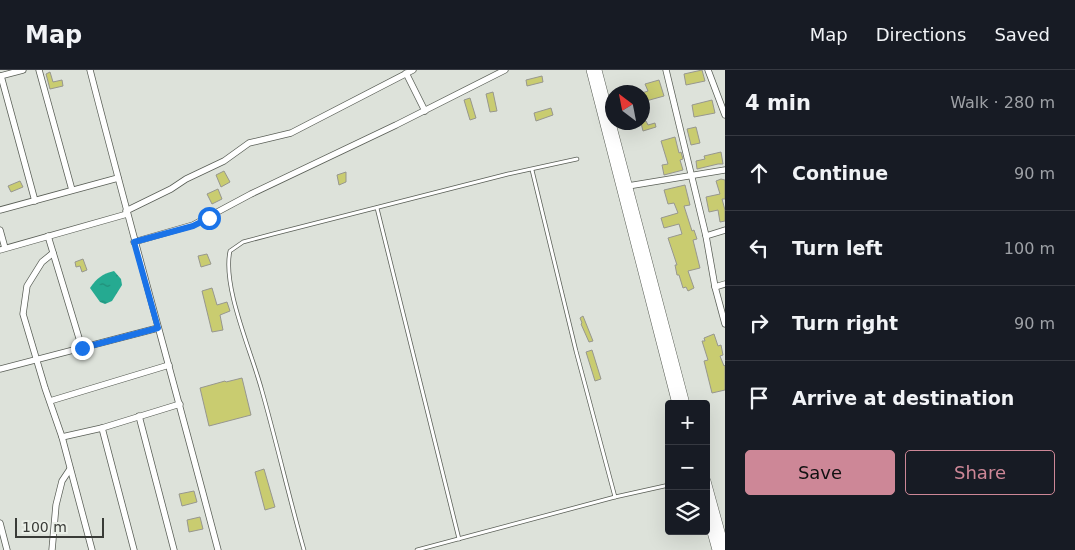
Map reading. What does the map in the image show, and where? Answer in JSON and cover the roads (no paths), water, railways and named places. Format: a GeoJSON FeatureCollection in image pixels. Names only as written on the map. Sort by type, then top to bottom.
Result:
{"type":"FeatureCollection","features":[{"type":"Feature","properties":{"kind":"street"},"geometry":{"type":"LineString","coordinates":[[23,70],[1,76],[35,201]]}},
{"type":"Feature","properties":{"kind":"street"},"geometry":{"type":"LineString","coordinates":[[39,70],[72,190]]}},
{"type":"Feature","properties":{"kind":"street"},"geometry":{"type":"LineString","coordinates":[[90,70],[134,242],[180,404],[218,550]]}},
{"type":"Feature","properties":{"kind":"street"},"geometry":{"type":"LineString","coordinates":[[0,230],[2,249],[127,212],[186,179],[224,161],[249,143],[291,133],[402,73],[413,70]]}},
{"type":"Feature","properties":{"kind":"street"},"geometry":{"type":"LineString","coordinates":[[134,242],[193,226],[251,194],[425,111],[505,70]]}},
{"type":"Feature","properties":{"kind":"street"},"geometry":{"type":"LineString","coordinates":[[591,70],[676,400]]}},
{"type":"Feature","properties":{"kind":"street"},"geometry":{"type":"LineString","coordinates":[[597,70],[684,400]]}},
{"type":"Feature","properties":{"kind":"street"},"geometry":{"type":"LineString","coordinates":[[666,70],[725,324]]}},
{"type":"Feature","properties":{"kind":"street"},"geometry":{"type":"LineString","coordinates":[[708,70],[725,115]]}},
{"type":"Feature","properties":{"kind":"street"},"geometry":{"type":"LineString","coordinates":[[402,73],[425,111]]}},
{"type":"Feature","properties":{"kind":"street"},"geometry":{"type":"LineString","coordinates":[[628,186],[725,170]]}},
{"type":"Feature","properties":{"kind":"street"},"geometry":{"type":"LineString","coordinates":[[0,210],[118,178]]}},
{"type":"Feature","properties":{"kind":"street"},"geometry":{"type":"LineString","coordinates":[[706,236],[725,230]]}},
{"type":"Feature","properties":{"kind":"street"},"geometry":{"type":"LineString","coordinates":[[48,236],[82,348]]}},
{"type":"Feature","properties":{"kind":"street"},"geometry":{"type":"LineString","coordinates":[[53,253],[42,262],[27,286],[23,314],[62,437],[92,550]]}},
{"type":"Feature","properties":{"kind":"street"},"geometry":{"type":"LineString","coordinates":[[715,286],[725,284]]}},
{"type":"Feature","properties":{"kind":"street"},"geometry":{"type":"LineString","coordinates":[[0,369],[158,328]]}},
{"type":"Feature","properties":{"kind":"street"},"geometry":{"type":"LineString","coordinates":[[50,400],[169,365]]}},
{"type":"Feature","properties":{"kind":"street"},"geometry":{"type":"LineString","coordinates":[[62,437],[102,428],[180,404]]}},
{"type":"Feature","properties":{"kind":"street"},"geometry":{"type":"LineString","coordinates":[[139,416],[174,550]]}},
{"type":"Feature","properties":{"kind":"street"},"geometry":{"type":"LineString","coordinates":[[102,428],[134,550]]}},
{"type":"Feature","properties":{"kind":"street"},"geometry":{"type":"LineString","coordinates":[[52,550],[56,505],[62,481],[70,469]]}},
{"type":"Feature","properties":{"kind":"street"},"geometry":{"type":"LineString","coordinates":[[708,490],[724,550]]}},
{"type":"Feature","properties":{"kind":"street"},"geometry":{"type":"LineString","coordinates":[[0,523],[7,550]]}},
{"type":"Feature","properties":{"kind":"street"},"geometry":{"type":"LineString","coordinates":[[710,525],[717,550]]}},
{"type":"Feature","properties":{"kind":"lane"},"geometry":{"type":"LineString","coordinates":[[304,550],[258,377],[236,307],[230,282],[228,261],[230,251],[243,242],[508,174],[577,159]]}},
{"type":"Feature","properties":{"kind":"lane"},"geometry":{"type":"LineString","coordinates":[[532,170],[576,351],[615,497]]}},
{"type":"Feature","properties":{"kind":"lane"},"geometry":{"type":"LineString","coordinates":[[377,208],[459,539]]}},
{"type":"Feature","properties":{"kind":"lane"},"geometry":{"type":"LineString","coordinates":[[417,550],[615,497],[665,486]]}},
{"type":"Feature","properties":{"kind":"water"},"geometry":{"type":"Polygon","coordinates":[[[114,271],[121,279],[122,285],[112,301],[105,304],[100,302],[90,288],[100,277],[114,271]]]}}]}
